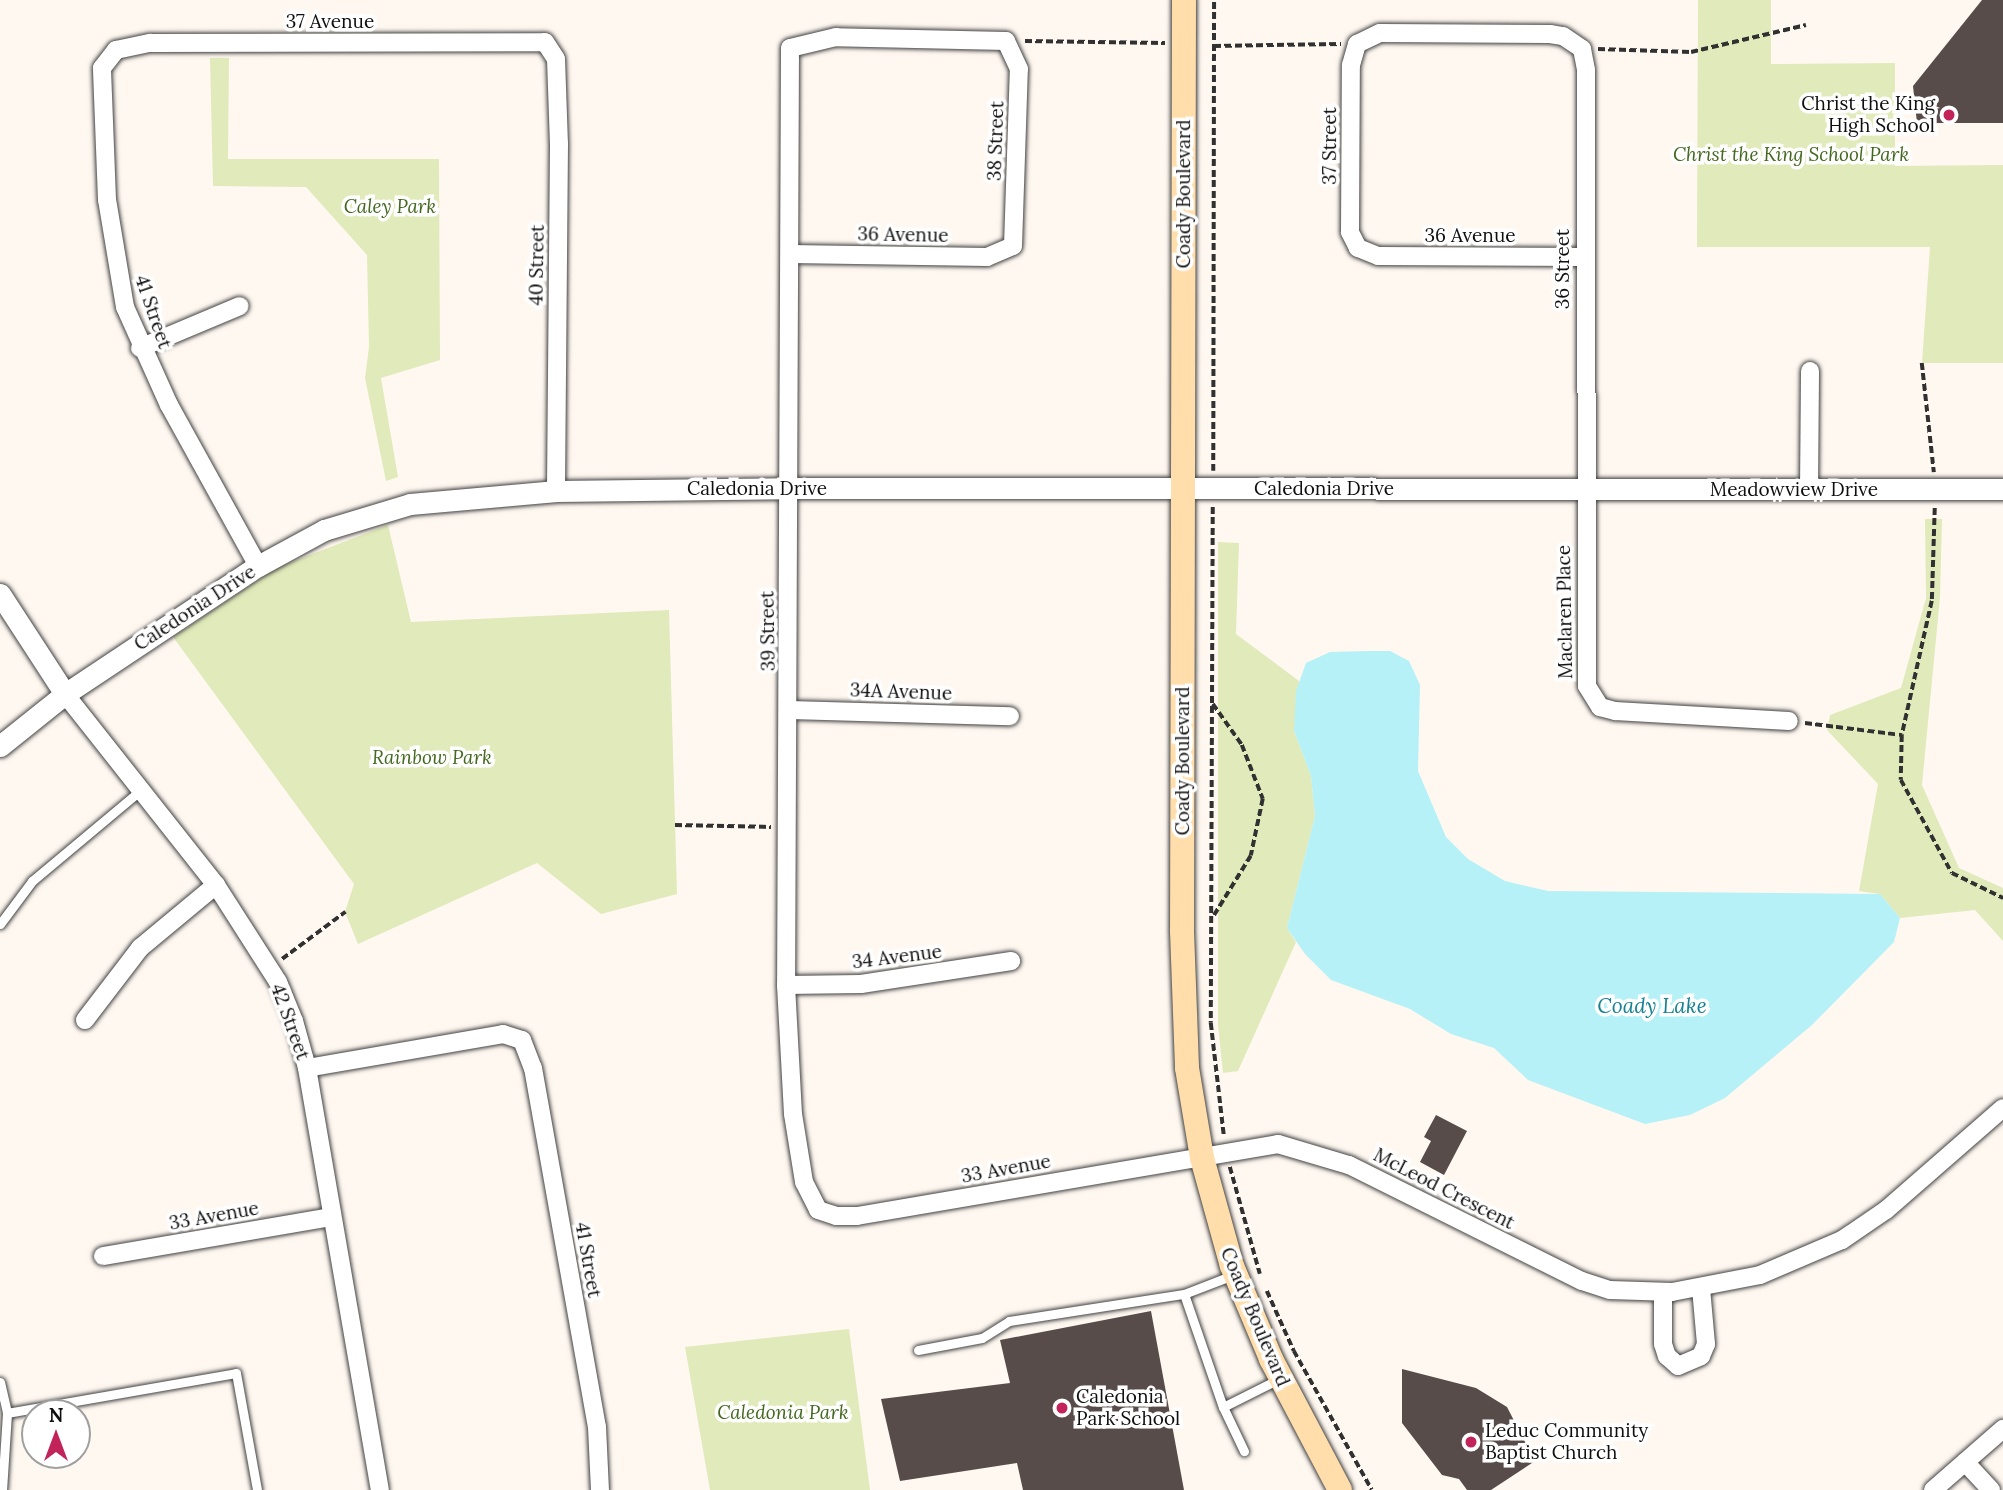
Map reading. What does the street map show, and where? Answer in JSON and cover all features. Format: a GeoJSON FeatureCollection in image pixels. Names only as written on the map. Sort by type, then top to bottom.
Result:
{"type":"FeatureCollection","features":[{"type":"Feature","properties":{"kind":"main road","name":"Coady Boulevard"},"geometry":{"type":"LineString","coordinates":[[1183,0],[1186,490],[1183,993],[1187,1068],[1202,1158],[1235,1274],[1280,1378],[1340,1490]]}},
{"type":"Feature","properties":{"kind":"street"},"geometry":{"type":"LineString","coordinates":[[1357,44],[1381,33],[1550,34],[1563,36],[1582,49]]}},
{"type":"Feature","properties":{"kind":"street","name":"39 Street"},"geometry":{"type":"LineString","coordinates":[[818,1210],[804,1182],[793,1114],[786,985],[790,710],[790,48],[836,37],[1006,41]]}},
{"type":"Feature","properties":{"kind":"street","name":"38 Street"},"geometry":{"type":"LineString","coordinates":[[1006,41],[1019,69],[1013,246]]}},
{"type":"Feature","properties":{"kind":"street","name":"37 Avenue"},"geometry":{"type":"LineString","coordinates":[[116,50],[150,43],[545,42]]}},
{"type":"Feature","properties":{"kind":"street","name":"40 Street"},"geometry":{"type":"LineString","coordinates":[[545,42],[556,59],[559,144],[556,491]]}},
{"type":"Feature","properties":{"kind":"street","name":"37 Street"},"geometry":{"type":"LineString","coordinates":[[1357,44],[1351,65],[1350,232],[1357,248]]}},
{"type":"Feature","properties":{"kind":"street","name":"36 Street"},"geometry":{"type":"LineString","coordinates":[[1582,49],[1586,70],[1583,257],[1584,490]]}},
{"type":"Feature","properties":{"kind":"street","name":"41 Street"},"geometry":{"type":"LineString","coordinates":[[116,50],[102,68],[107,200],[113,252],[140,348],[258,566]]}},
{"type":"Feature","properties":{"kind":"street","name":"36 Avenue"},"geometry":{"type":"LineString","coordinates":[[790,254],[988,257],[1013,246]]}},
{"type":"Feature","properties":{"kind":"street","name":"36 Avenue"},"geometry":{"type":"LineString","coordinates":[[1357,248],[1378,256],[1583,257]]}},
{"type":"Feature","properties":{"kind":"street"},"geometry":{"type":"LineString","coordinates":[[140,348],[240,306]]}},
{"type":"Feature","properties":{"kind":"street"},"geometry":{"type":"LineString","coordinates":[[1809,489],[1810,371]]}},
{"type":"Feature","properties":{"kind":"street","name":"Caledonia Drive"},"geometry":{"type":"LineString","coordinates":[[0,746],[65,694],[258,566],[324,530],[410,504],[556,491],[788,488],[1584,490]]}},
{"type":"Feature","properties":{"kind":"street","name":"Meadowview Drive"},"geometry":{"type":"LineString","coordinates":[[1584,490],[2003,489]]}},
{"type":"Feature","properties":{"kind":"street","name":"Maclaren Place"},"geometry":{"type":"LineString","coordinates":[[1584,490],[1587,686],[1591,699],[1615,711],[1789,721]]}},
{"type":"Feature","properties":{"kind":"street","name":"42 Street"},"geometry":{"type":"LineString","coordinates":[[0,594],[65,694],[216,885],[269,968],[294,1021],[307,1068],[380,1490]]}},
{"type":"Feature","properties":{"kind":"street","name":"34A Avenue"},"geometry":{"type":"LineString","coordinates":[[790,710],[1010,716]]}},
{"type":"Feature","properties":{"kind":"street"},"geometry":{"type":"LineString","coordinates":[[85,1020],[140,948],[216,885]]}},
{"type":"Feature","properties":{"kind":"street","name":"34 Avenue"},"geometry":{"type":"LineString","coordinates":[[786,985],[861,984],[1012,961]]}},
{"type":"Feature","properties":{"kind":"street","name":"41 Street"},"geometry":{"type":"LineString","coordinates":[[307,1068],[503,1034],[522,1040],[533,1068],[597,1427],[600,1490]]}},
{"type":"Feature","properties":{"kind":"street","name":"McLeod Crescent"},"geometry":{"type":"LineString","coordinates":[[1202,1158],[1278,1144],[1349,1165],[1582,1281],[1610,1290],[1663,1292],[1701,1288],[1760,1275],[1842,1240],[1885,1210],[2003,1108]]}},
{"type":"Feature","properties":{"kind":"street","name":"33 Avenue"},"geometry":{"type":"LineString","coordinates":[[818,1210],[836,1216],[857,1216],[1202,1158]]}},
{"type":"Feature","properties":{"kind":"street","name":"33 Avenue"},"geometry":{"type":"LineString","coordinates":[[103,1256],[332,1217]]}},
{"type":"Feature","properties":{"kind":"street"},"geometry":{"type":"LineString","coordinates":[[1663,1292],[1663,1345],[1667,1356],[1678,1366],[1701,1356],[1706,1344],[1701,1288]]}},
{"type":"Feature","properties":{"kind":"street"},"geometry":{"type":"LineString","coordinates":[[1933,1490],[2003,1429]]}},
{"type":"Feature","properties":{"kind":"street"},"geometry":{"type":"LineString","coordinates":[[1965,1462],[1991,1490]]}},
{"type":"Feature","properties":{"kind":"lane"},"geometry":{"type":"LineString","coordinates":[[0,925],[32,881],[141,790]]}},
{"type":"Feature","properties":{"kind":"lane"},"geometry":{"type":"LineString","coordinates":[[918,1350],[982,1338],[1009,1321],[1184,1294],[1235,1274]]}},
{"type":"Feature","properties":{"kind":"lane"},"geometry":{"type":"LineString","coordinates":[[1184,1294],[1223,1407],[1244,1451]]}},
{"type":"Feature","properties":{"kind":"lane"},"geometry":{"type":"LineString","coordinates":[[7,1413],[236,1373],[257,1490]]}},
{"type":"Feature","properties":{"kind":"lane"},"geometry":{"type":"LineString","coordinates":[[1223,1407],[1280,1378]]}},
{"type":"Feature","properties":{"kind":"lane"},"geometry":{"type":"LineString","coordinates":[[0,1382],[7,1413],[2,1490]]}},
{"type":"Feature","properties":{"kind":"path"},"geometry":{"type":"LineString","coordinates":[[1214,0],[1211,1023],[1226,1153],[1260,1276]]}},
{"type":"Feature","properties":{"kind":"path"},"geometry":{"type":"LineString","coordinates":[[1582,49],[1691,52],[1806,25]]}},
{"type":"Feature","properties":{"kind":"path"},"geometry":{"type":"LineString","coordinates":[[1006,41],[1184,43]]}},
{"type":"Feature","properties":{"kind":"path"},"geometry":{"type":"LineString","coordinates":[[1214,47],[1357,44]]}},
{"type":"Feature","properties":{"kind":"path"},"geometry":{"type":"LineString","coordinates":[[1922,363],[1936,490],[1933,601],[1902,735],[1901,780],[1941,859],[1964,881],[2003,898]]}},
{"type":"Feature","properties":{"kind":"path"},"geometry":{"type":"LineString","coordinates":[[1212,703],[1242,746],[1263,799],[1251,856],[1213,918]]}},
{"type":"Feature","properties":{"kind":"path"},"geometry":{"type":"LineString","coordinates":[[1789,721],[1902,735]]}},
{"type":"Feature","properties":{"kind":"path"},"geometry":{"type":"LineString","coordinates":[[675,825],[789,827]]}},
{"type":"Feature","properties":{"kind":"path"},"geometry":{"type":"LineString","coordinates":[[269,968],[345,912]]}},
{"type":"Feature","properties":{"kind":"path"},"geometry":{"type":"LineString","coordinates":[[1265,1287],[1294,1351],[1372,1490]]}},
{"type":"Feature","properties":{"kind":"green space","name":"Christ the King School Park"},"geometry":{"type":"Polygon","coordinates":[[[1698,0],[1771,0],[1771,64],[1895,63],[1895,166],[2003,165],[2003,363],[1922,363],[1930,247],[1697,247],[1698,0]]]}},
{"type":"Feature","properties":{"kind":"green space","name":"Caley Park"},"geometry":{"type":"Polygon","coordinates":[[[210,58],[229,58],[228,159],[439,159],[440,360],[381,378],[398,477],[386,481],[365,378],[369,347],[367,255],[306,187],[213,186],[210,58]]]}},
{"type":"Feature","properties":{"kind":"green space"},"geometry":{"type":"Polygon","coordinates":[[[1925,519],[1942,519],[1940,597],[1922,785],[1959,868],[2003,888],[2003,941],[1975,910],[1900,918],[1880,894],[1859,891],[1878,784],[1827,730],[1830,715],[1901,688],[1926,598],[1925,519]]]}},
{"type":"Feature","properties":{"kind":"green space","name":"Rainbow Park"},"geometry":{"type":"Polygon","coordinates":[[[388,525],[411,622],[669,610],[677,894],[601,914],[537,863],[358,944],[345,912],[354,884],[173,637],[276,568],[388,525]]]}},
{"type":"Feature","properties":{"kind":"green space"},"geometry":{"type":"Polygon","coordinates":[[[1218,542],[1239,543],[1236,634],[1299,681],[1294,731],[1311,776],[1315,816],[1287,928],[1296,942],[1238,1071],[1223,1073],[1218,1025],[1218,542]]]}},
{"type":"Feature","properties":{"kind":"green space","name":"Caledonia Park"},"geometry":{"type":"Polygon","coordinates":[[[849,1329],[870,1490],[710,1490],[685,1347],[849,1329]]]}},
{"type":"Feature","properties":{"kind":"water","name":"Coady Lake"},"geometry":{"type":"Polygon","coordinates":[[[1390,651],[1409,661],[1420,685],[1418,771],[1446,837],[1468,859],[1505,881],[1548,891],[1880,894],[1900,918],[1894,942],[1812,1025],[1725,1098],[1690,1115],[1645,1124],[1528,1080],[1494,1048],[1451,1034],[1410,1009],[1331,980],[1305,954],[1287,928],[1315,816],[1311,776],[1294,731],[1296,691],[1306,663],[1330,652],[1390,651]]]}},
{"type":"Feature","properties":{"kind":"building"},"geometry":{"type":"Polygon","coordinates":[[[1982,0],[2003,0],[2003,123],[1917,123],[1913,86],[1982,0]]]}},
{"type":"Feature","properties":{"kind":"building"},"geometry":{"type":"Polygon","coordinates":[[[1436,1115],[1467,1131],[1444,1175],[1420,1162],[1431,1141],[1424,1137],[1436,1115]]]}},
{"type":"Feature","properties":{"kind":"building"},"geometry":{"type":"Polygon","coordinates":[[[1151,1311],[1184,1490],[1023,1490],[1017,1463],[900,1481],[881,1399],[1010,1383],[1000,1340],[1151,1311]]]}},
{"type":"Feature","properties":{"kind":"building","name":"Leduc Community Baptist Church"},"geometry":{"type":"Polygon","coordinates":[[[1402,1369],[1476,1388],[1507,1407],[1535,1461],[1491,1490],[1467,1490],[1459,1479],[1442,1475],[1402,1423],[1402,1369]]]}},
{"type":"Feature","properties":{"kind":"place","name":"Christ the King High School"},"geometry":{"type":"Point","coordinates":[1949,115]}},
{"type":"Feature","properties":{"kind":"place","name":"Caledonia Park School"},"geometry":{"type":"Point","coordinates":[1062,1408]}},
{"type":"Feature","properties":{"kind":"place","name":"Leduc Community Baptist Church"},"geometry":{"type":"Point","coordinates":[1471,1442]}}]}
